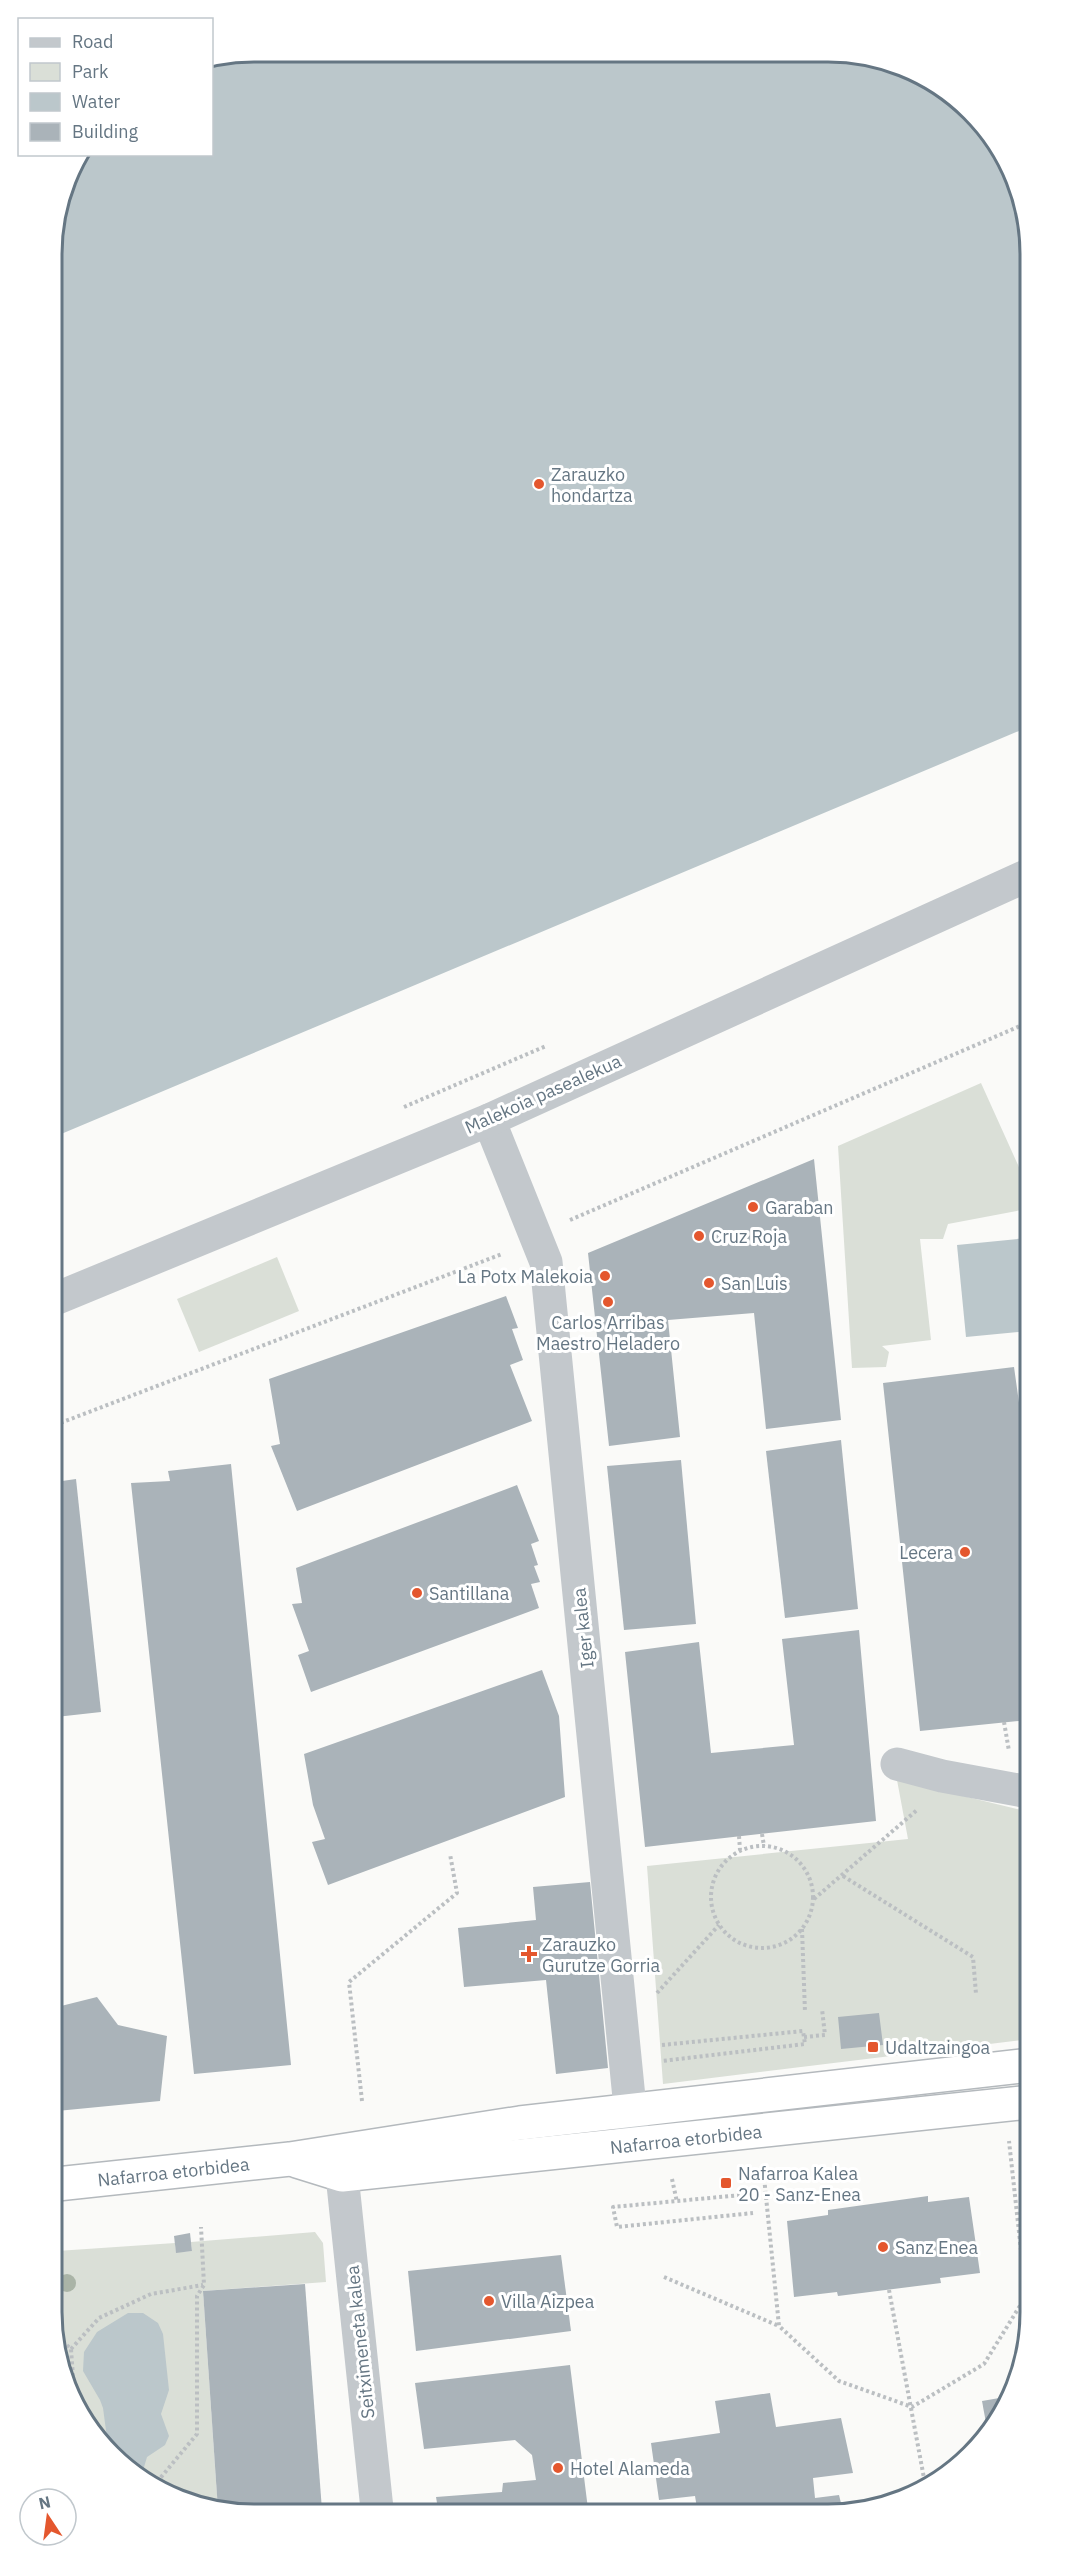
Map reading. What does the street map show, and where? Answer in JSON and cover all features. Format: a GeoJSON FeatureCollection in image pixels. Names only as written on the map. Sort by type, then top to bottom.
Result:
{"type":"FeatureCollection","features":[{"type":"Feature","properties":{"kind":"highway","name":"Nafarroa etorbidea"},"geometry":{"type":"LineString","coordinates":[[62,2183],[290,2159],[520,2123],[1020,2066]]}},
{"type":"Feature","properties":{"kind":"highway","name":"Nafarroa etorbidea"},"geometry":{"type":"LineString","coordinates":[[290,2159],[342,2175],[1020,2104]]}},
{"type":"Feature","properties":{"kind":"street","name":"Malekoia pasealekua"},"geometry":{"type":"LineString","coordinates":[[62,1296],[489,1120],[1020,879]]}},
{"type":"Feature","properties":{"kind":"street","name":"Iger kalea"},"geometry":{"type":"LineString","coordinates":[[489,1120],[546,1262],[634,2146]]}},
{"type":"Feature","properties":{"kind":"street"},"geometry":{"type":"LineString","coordinates":[[897,1764],[942,1776],[1020,1790]]}},
{"type":"Feature","properties":{"kind":"street","name":"Nafarroa etorbidea"},"geometry":{"type":"LineString","coordinates":[[342,2175],[371,2162],[486,2144],[520,2123]]}},
{"type":"Feature","properties":{"kind":"street","name":"Seitximeneta kalea"},"geometry":{"type":"LineString","coordinates":[[342,2175],[376,2504]]}},
{"type":"Feature","properties":{"kind":"path"},"geometry":{"type":"LineString","coordinates":[[576,1217],[1020,1026]]}},
{"type":"Feature","properties":{"kind":"path"},"geometry":{"type":"LineString","coordinates":[[404,1107],[546,1046]]}},
{"type":"Feature","properties":{"kind":"path"},"geometry":{"type":"LineString","coordinates":[[62,1422],[493,1259]]}},
{"type":"Feature","properties":{"kind":"path"},"geometry":{"type":"LineString","coordinates":[[814,1899],[918,1809]]}},
{"type":"Feature","properties":{"kind":"path"},"geometry":{"type":"LineString","coordinates":[[762,1834],[764,1846]]}},
{"type":"Feature","properties":{"kind":"path"},"geometry":{"type":"LineString","coordinates":[[739,1836],[740,1850]]}},
{"type":"Feature","properties":{"kind":"path"},"geometry":{"type":"LineString","coordinates":[[764,1846],[780,1848],[805,1868],[812,1883],[814,1899],[810,1915],[802,1929],[790,1940],[776,1946],[760,1948],[744,1945],[730,1937],[719,1925],[712,1909],[711,1892],[716,1875],[726,1860],[740,1850],[764,1846]]}},
{"type":"Feature","properties":{"kind":"path"},"geometry":{"type":"LineString","coordinates":[[362,2101],[349,1982],[457,1893],[450,1854]]}},
{"type":"Feature","properties":{"kind":"path"},"geometry":{"type":"LineString","coordinates":[[843,1876],[973,1957],[976,1994]]}},
{"type":"Feature","properties":{"kind":"path"},"geometry":{"type":"LineString","coordinates":[[624,2049],[719,1925]]}},
{"type":"Feature","properties":{"kind":"path"},"geometry":{"type":"LineString","coordinates":[[802,1929],[805,2012]]}},
{"type":"Feature","properties":{"kind":"path"},"geometry":{"type":"LineString","coordinates":[[804,2037],[825,2035],[822,2009]]}},
{"type":"Feature","properties":{"kind":"path"},"geometry":{"type":"LineString","coordinates":[[803,2031],[804,2037],[804,2044],[624,2049],[803,2031]]}},
{"type":"Feature","properties":{"kind":"path"},"geometry":{"type":"LineString","coordinates":[[1008,2133],[1020,2225]]}},
{"type":"Feature","properties":{"kind":"path"},"geometry":{"type":"LineString","coordinates":[[762,2164],[779,2326]]}},
{"type":"Feature","properties":{"kind":"path"},"geometry":{"type":"LineString","coordinates":[[671,2176],[677,2202]]}},
{"type":"Feature","properties":{"kind":"path"},"geometry":{"type":"LineString","coordinates":[[752,2194],[614,2207],[616,2227],[753,2212]]}},
{"type":"Feature","properties":{"kind":"path"},"geometry":{"type":"LineString","coordinates":[[160,2479],[197,2434],[197,2296],[204,2285],[201,2227]]}},
{"type":"Feature","properties":{"kind":"path"},"geometry":{"type":"LineString","coordinates":[[664,2277],[779,2326],[839,2381],[912,2407]]}},
{"type":"Feature","properties":{"kind":"path"},"geometry":{"type":"LineString","coordinates":[[71,2349],[99,2318],[151,2294],[204,2285]]}},
{"type":"Feature","properties":{"kind":"path"},"geometry":{"type":"LineString","coordinates":[[889,2290],[924,2478]]}},
{"type":"Feature","properties":{"kind":"path"},"geometry":{"type":"LineString","coordinates":[[912,2407],[984,2364],[1020,2306]]}},
{"type":"Feature","properties":{"kind":"path"},"geometry":{"type":"LineString","coordinates":[[64,2343],[71,2349],[73,2376]]}},
{"type":"Feature","properties":{"kind":"green space"},"geometry":{"type":"Polygon","coordinates":[[[981,1083],[1020,1169],[1020,1210],[948,1224],[943,1239],[920,1239],[931,1340],[882,1346],[889,1352],[886,1367],[852,1368],[838,1146],[981,1083]]]}},
{"type":"Feature","properties":{"kind":"green space"},"geometry":{"type":"Polygon","coordinates":[[[277,1257],[299,1311],[199,1352],[177,1299],[277,1257]]]}},
{"type":"Feature","properties":{"kind":"green space"},"geometry":{"type":"Polygon","coordinates":[[[897,1780],[1020,1810],[1020,2040],[663,2084],[647,1866],[908,1839],[897,1780]]]}},
{"type":"Feature","properties":{"kind":"green space"},"geometry":{"type":"Polygon","coordinates":[[[315,2232],[323,2243],[326,2282],[203,2291],[217,2500],[168,2484],[127,2456],[109,2438],[87,2408],[76,2385],[63,2337],[62,2251],[175,2243],[176,2252],[192,2251],[191,2242],[315,2232]]]}},
{"type":"Feature","properties":{"kind":"water","name":"Zarauzko hondartza"},"geometry":{"type":"Polygon","coordinates":[[[829,61],[866,65],[914,81],[955,109],[988,147],[1006,180],[1019,228],[1020,731],[62,1134],[62,241],[68,204],[87,157],[213,156],[213,66],[241,62],[829,61]]]}},
{"type":"Feature","properties":{"kind":"water"},"geometry":{"type":"Polygon","coordinates":[[[1020,1239],[1020,1332],[966,1337],[957,1245],[1020,1239]]]}},
{"type":"Feature","properties":{"kind":"water"},"geometry":{"type":"Polygon","coordinates":[[[128,2313],[143,2313],[158,2323],[163,2334],[169,2390],[161,2414],[169,2436],[165,2445],[147,2457],[144,2468],[127,2456],[107,2435],[103,2408],[83,2371],[84,2352],[97,2332],[128,2313]]]}},
{"type":"Feature","properties":{"kind":"building","name":"San Luis"},"geometry":{"type":"Polygon","coordinates":[[[814,1159],[841,1420],[766,1429],[754,1313],[668,1320],[680,1437],[609,1446],[588,1253],[814,1159]]]}},
{"type":"Feature","properties":{"kind":"building"},"geometry":{"type":"Polygon","coordinates":[[[506,1296],[518,1328],[512,1329],[523,1360],[510,1365],[532,1421],[297,1511],[271,1446],[280,1444],[269,1379],[506,1296]]]}},
{"type":"Feature","properties":{"kind":"building","name":"Lecera"},"geometry":{"type":"Polygon","coordinates":[[[1014,1367],[1020,1410],[1020,1721],[920,1731],[883,1383],[1014,1367]]]}},
{"type":"Feature","properties":{"kind":"building"},"geometry":{"type":"Polygon","coordinates":[[[841,1440],[858,1609],[785,1618],[766,1451],[841,1440]]]}},
{"type":"Feature","properties":{"kind":"building"},"geometry":{"type":"Polygon","coordinates":[[[681,1460],[696,1624],[624,1630],[607,1466],[681,1460]]]}},
{"type":"Feature","properties":{"kind":"building"},"geometry":{"type":"Polygon","coordinates":[[[231,1464],[291,2065],[194,2074],[131,1483],[170,1481],[168,1471],[231,1464]]]}},
{"type":"Feature","properties":{"kind":"building"},"geometry":{"type":"Polygon","coordinates":[[[76,1479],[101,1712],[62,1716],[62,1481],[76,1479]]]}},
{"type":"Feature","properties":{"kind":"building","name":"Santillana"},"geometry":{"type":"Polygon","coordinates":[[[517,1485],[539,1541],[531,1544],[538,1565],[534,1566],[540,1582],[531,1584],[539,1608],[311,1692],[298,1655],[309,1651],[292,1604],[302,1603],[296,1568],[517,1485]]]}},
{"type":"Feature","properties":{"kind":"building"},"geometry":{"type":"Polygon","coordinates":[[[859,1630],[876,1821],[645,1847],[625,1652],[699,1642],[711,1753],[794,1745],[782,1639],[859,1630]]]}},
{"type":"Feature","properties":{"kind":"building"},"geometry":{"type":"Polygon","coordinates":[[[542,1670],[559,1716],[565,1797],[328,1885],[312,1842],[325,1839],[313,1805],[304,1754],[542,1670]]]}},
{"type":"Feature","properties":{"kind":"building","name":"Zarauzko Gurutze Gorria"},"geometry":{"type":"Polygon","coordinates":[[[590,1882],[608,2068],[556,2074],[546,1980],[464,1987],[458,1928],[536,1920],[533,1887],[590,1882]]]}},
{"type":"Feature","properties":{"kind":"building"},"geometry":{"type":"Polygon","coordinates":[[[97,1997],[118,2025],[167,2036],[160,2101],[62,2111],[62,2006],[97,1997]]]}},
{"type":"Feature","properties":{"kind":"building"},"geometry":{"type":"Polygon","coordinates":[[[879,2013],[883,2045],[841,2049],[838,2017],[879,2013]]]}},
{"type":"Feature","properties":{"kind":"building","name":"Sanz Enea"},"geometry":{"type":"Polygon","coordinates":[[[928,2196],[928,2202],[969,2197],[980,2273],[940,2278],[941,2283],[838,2296],[837,2292],[794,2297],[787,2221],[828,2215],[828,2210],[928,2196]]]}},
{"type":"Feature","properties":{"kind":"building"},"geometry":{"type":"Polygon","coordinates":[[[190,2233],[192,2251],[176,2253],[174,2236],[190,2233]]]}},
{"type":"Feature","properties":{"kind":"building","name":"Villa Aizpea"},"geometry":{"type":"Polygon","coordinates":[[[561,2255],[571,2331],[416,2351],[408,2271],[561,2255]]]}},
{"type":"Feature","properties":{"kind":"building"},"geometry":{"type":"Polygon","coordinates":[[[305,2284],[322,2504],[253,2504],[217,2500],[203,2291],[305,2284]]]}},
{"type":"Feature","properties":{"kind":"building"},"geometry":{"type":"Polygon","coordinates":[[[570,2365],[587,2504],[437,2504],[436,2497],[502,2492],[503,2483],[536,2480],[532,2455],[515,2440],[424,2449],[415,2383],[570,2365]]]}},
{"type":"Feature","properties":{"kind":"building"},"geometry":{"type":"Polygon","coordinates":[[[770,2393],[776,2427],[841,2418],[853,2473],[813,2478],[815,2498],[839,2495],[841,2503],[696,2504],[695,2496],[659,2500],[651,2443],[720,2433],[715,2401],[770,2393]]]}},
{"type":"Feature","properties":{"kind":"building"},"geometry":{"type":"Polygon","coordinates":[[[1000,2398],[986,2421],[982,2401],[1000,2398]]]}},
{"type":"Feature","properties":{"kind":"place","name":"Zarauzko hondartza"},"geometry":{"type":"Point","coordinates":[539,484]}},
{"type":"Feature","properties":{"kind":"place","name":"Garaban"},"geometry":{"type":"Point","coordinates":[753,1207]}},
{"type":"Feature","properties":{"kind":"place","name":"Cruz Roja"},"geometry":{"type":"Point","coordinates":[699,1236]}},
{"type":"Feature","properties":{"kind":"place","name":"La Potx Malekoia"},"geometry":{"type":"Point","coordinates":[605,1276]}},
{"type":"Feature","properties":{"kind":"place","name":"San Luis"},"geometry":{"type":"Point","coordinates":[709,1283]}},
{"type":"Feature","properties":{"kind":"place","name":"Carlos Arribas Maestro Heladero"},"geometry":{"type":"Point","coordinates":[608,1302]}},
{"type":"Feature","properties":{"kind":"place","name":"Lecera"},"geometry":{"type":"Point","coordinates":[965,1552]}},
{"type":"Feature","properties":{"kind":"place","name":"Santillana"},"geometry":{"type":"Point","coordinates":[417,1593]}},
{"type":"Feature","properties":{"kind":"place","name":"Zarauzko Gurutze Gorria"},"geometry":{"type":"Point","coordinates":[529,1954]}},
{"type":"Feature","properties":{"kind":"place","name":"Udaltzaingoa"},"geometry":{"type":"Point","coordinates":[873,2047]}},
{"type":"Feature","properties":{"kind":"place","name":"Nafarroa Kalea 20 - Sanz-Enea"},"geometry":{"type":"Point","coordinates":[726,2183]}},
{"type":"Feature","properties":{"kind":"place","name":"Sanz Enea"},"geometry":{"type":"Point","coordinates":[883,2247]}},
{"type":"Feature","properties":{"kind":"place","name":"Villa Aizpea"},"geometry":{"type":"Point","coordinates":[489,2301]}},
{"type":"Feature","properties":{"kind":"place","name":"Hotel Alameda"},"geometry":{"type":"Point","coordinates":[558,2468]}}]}
